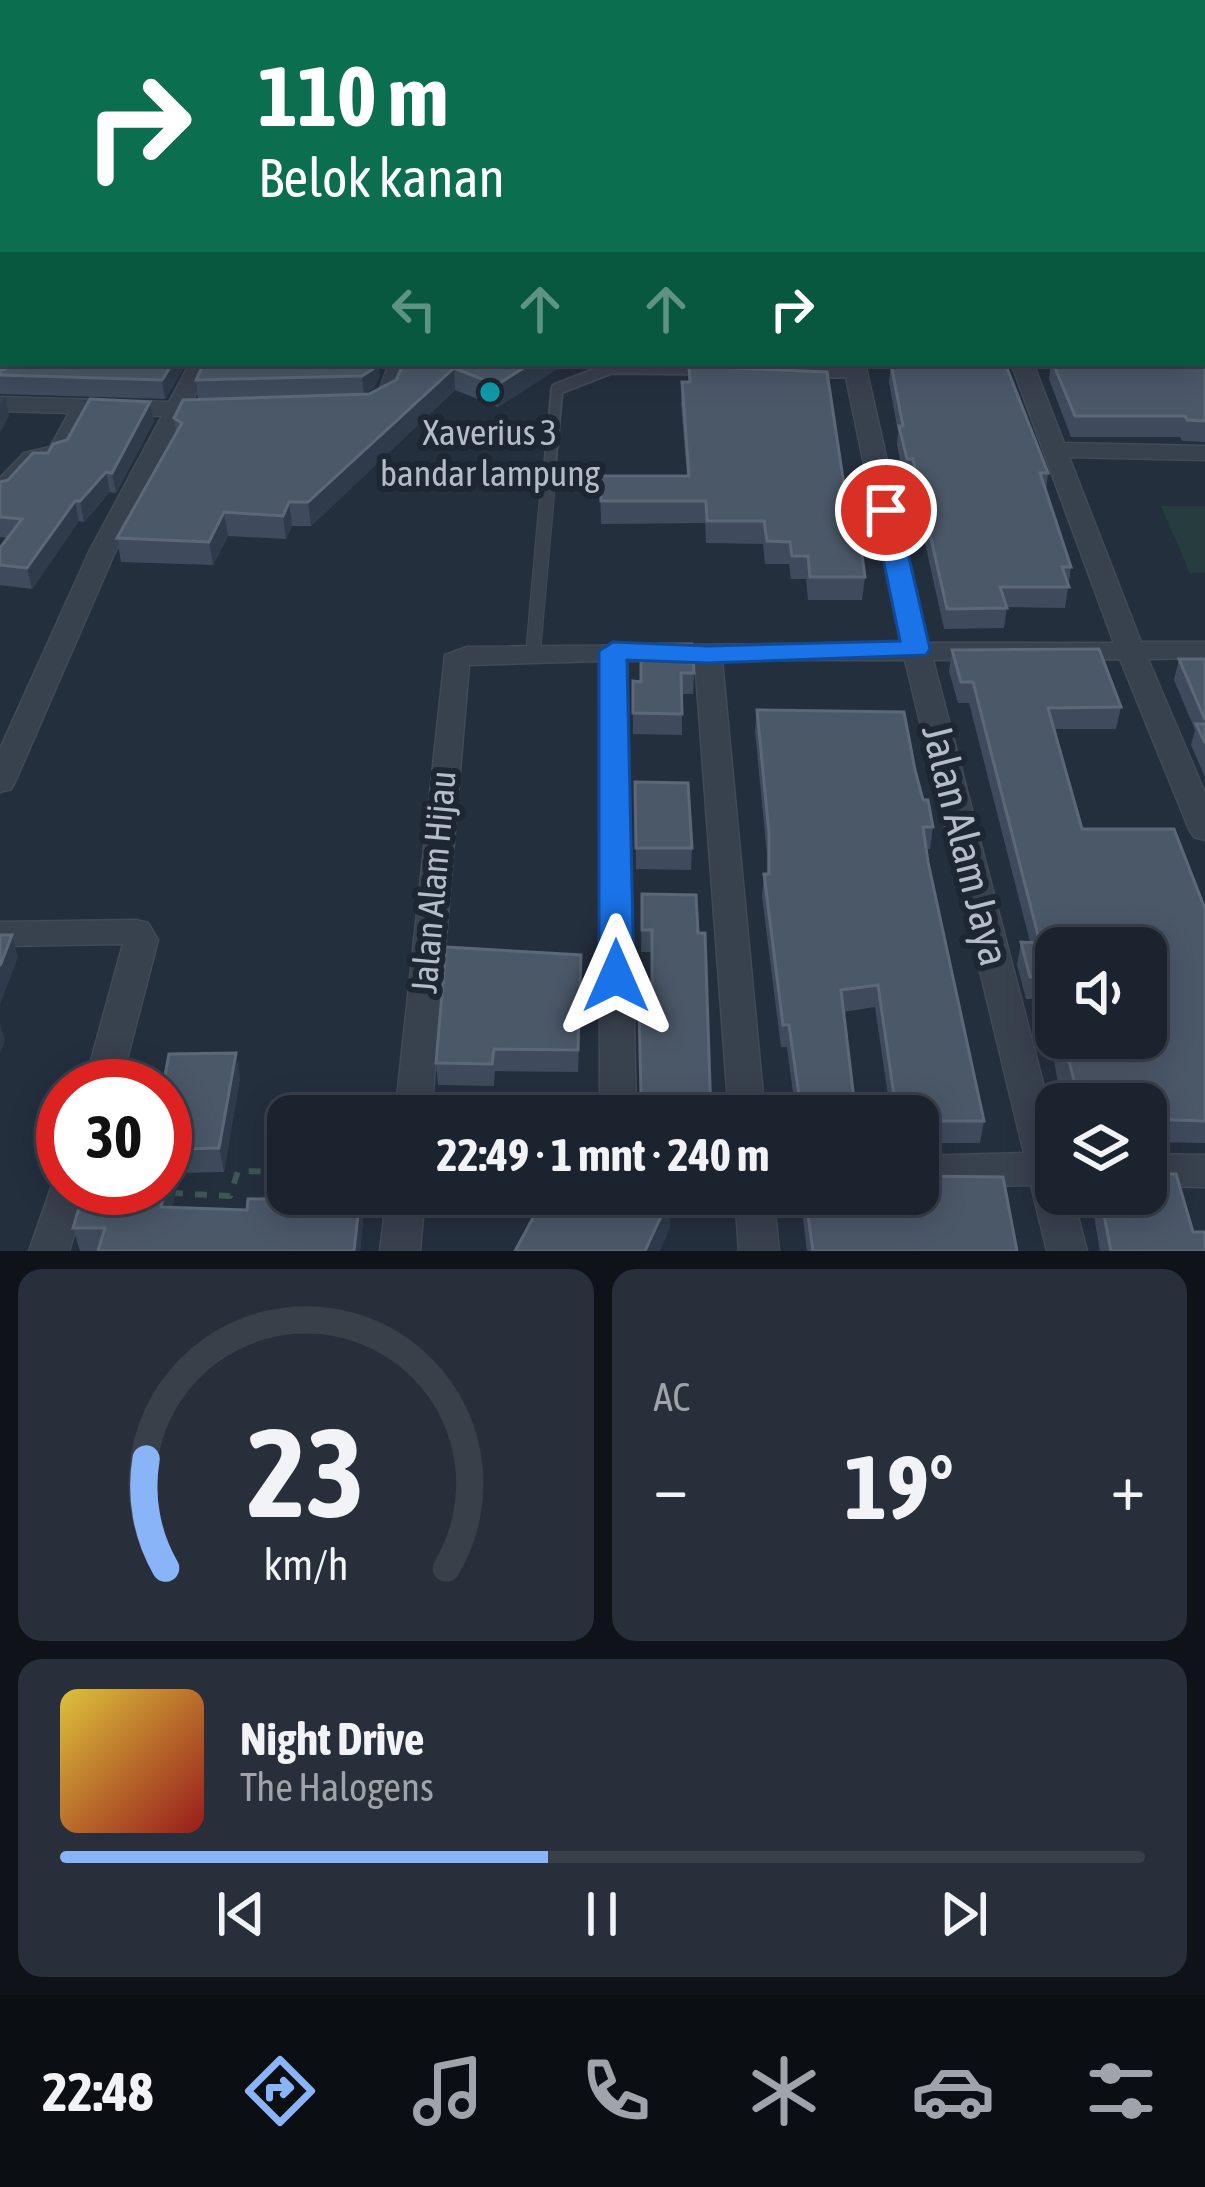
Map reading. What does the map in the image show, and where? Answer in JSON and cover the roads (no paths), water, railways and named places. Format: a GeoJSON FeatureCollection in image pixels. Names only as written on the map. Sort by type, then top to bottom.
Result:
{"type":"FeatureCollection","features":[{"type":"Feature","properties":{"kind":"street"},"geometry":{"type":"LineString","coordinates":[[0,782],[9,743],[200,366]]}},
{"type":"Feature","properties":{"kind":"street"},"geometry":{"type":"LineString","coordinates":[[342,408],[378,405],[388,397],[399,366]]}},
{"type":"Feature","properties":{"kind":"street"},"geometry":{"type":"LineString","coordinates":[[1024,367],[1131,652],[1204,820]]}},
{"type":"Feature","properties":{"kind":"street","name":"Jalan Alam Jaya"},"geometry":{"type":"LineString","coordinates":[[862,369],[916,649],[1035,1103]]}},
{"type":"Feature","properties":{"kind":"street"},"geometry":{"type":"LineString","coordinates":[[0,404],[83,410],[219,410]]}},
{"type":"Feature","properties":{"kind":"street"},"geometry":{"type":"LineString","coordinates":[[0,492],[32,458],[59,452],[83,410]]}},
{"type":"Feature","properties":{"kind":"street"},"geometry":{"type":"LineString","coordinates":[[1059,450],[1205,453]]}},
{"type":"Feature","properties":{"kind":"street"},"geometry":{"type":"LineString","coordinates":[[533,653],[1205,650]]}},
{"type":"Feature","properties":{"kind":"street"},"geometry":{"type":"LineString","coordinates":[[613,651],[618,1095]]}},
{"type":"Feature","properties":{"kind":"street","name":"Jalan Alam Hijau"},"geometry":{"type":"LineString","coordinates":[[414,1095],[451,674],[455,661],[467,655],[533,653]]}},
{"type":"Feature","properties":{"kind":"street"},"geometry":{"type":"LineString","coordinates":[[708,655],[745,1095]]}},
{"type":"Feature","properties":{"kind":"street"},"geometry":{"type":"LineString","coordinates":[[0,934],[136,932],[141,940],[109,1059]]}},
{"type":"Feature","properties":{"kind":"street"},"geometry":{"type":"LineString","coordinates":[[939,1171],[1035,1169]]}},
{"type":"Feature","properties":{"kind":"street"},"geometry":{"type":"LineString","coordinates":[[1167,1170],[1205,1171]]}},
{"type":"Feature","properties":{"kind":"street"},"geometry":{"type":"LineString","coordinates":[[50,1251],[61,1215]]}},
{"type":"Feature","properties":{"kind":"street"},"geometry":{"type":"LineString","coordinates":[[400,1251],[404,1215]]}},
{"type":"Feature","properties":{"kind":"street"},"geometry":{"type":"LineString","coordinates":[[756,1215],[759,1251]]}},
{"type":"Feature","properties":{"kind":"street","name":"Jalan Alam Jaya"},"geometry":{"type":"LineString","coordinates":[[1060,1215],[1067,1251]]}},
{"type":"Feature","properties":{"kind":"lane"},"geometry":{"type":"LineString","coordinates":[[533,653],[557,389],[586,370],[604,367],[723,370]]}},
{"type":"Feature","properties":{"kind":"lane"},"geometry":{"type":"LineString","coordinates":[[788,372],[862,369]]}},
{"type":"Feature","properties":{"kind":"lane"},"geometry":{"type":"LineString","coordinates":[[801,384],[822,384]]}},
{"type":"Feature","properties":{"kind":"place","name":"Xaverius 3 bandar lampung"},"geometry":{"type":"Point","coordinates":[490,392]}}]}
